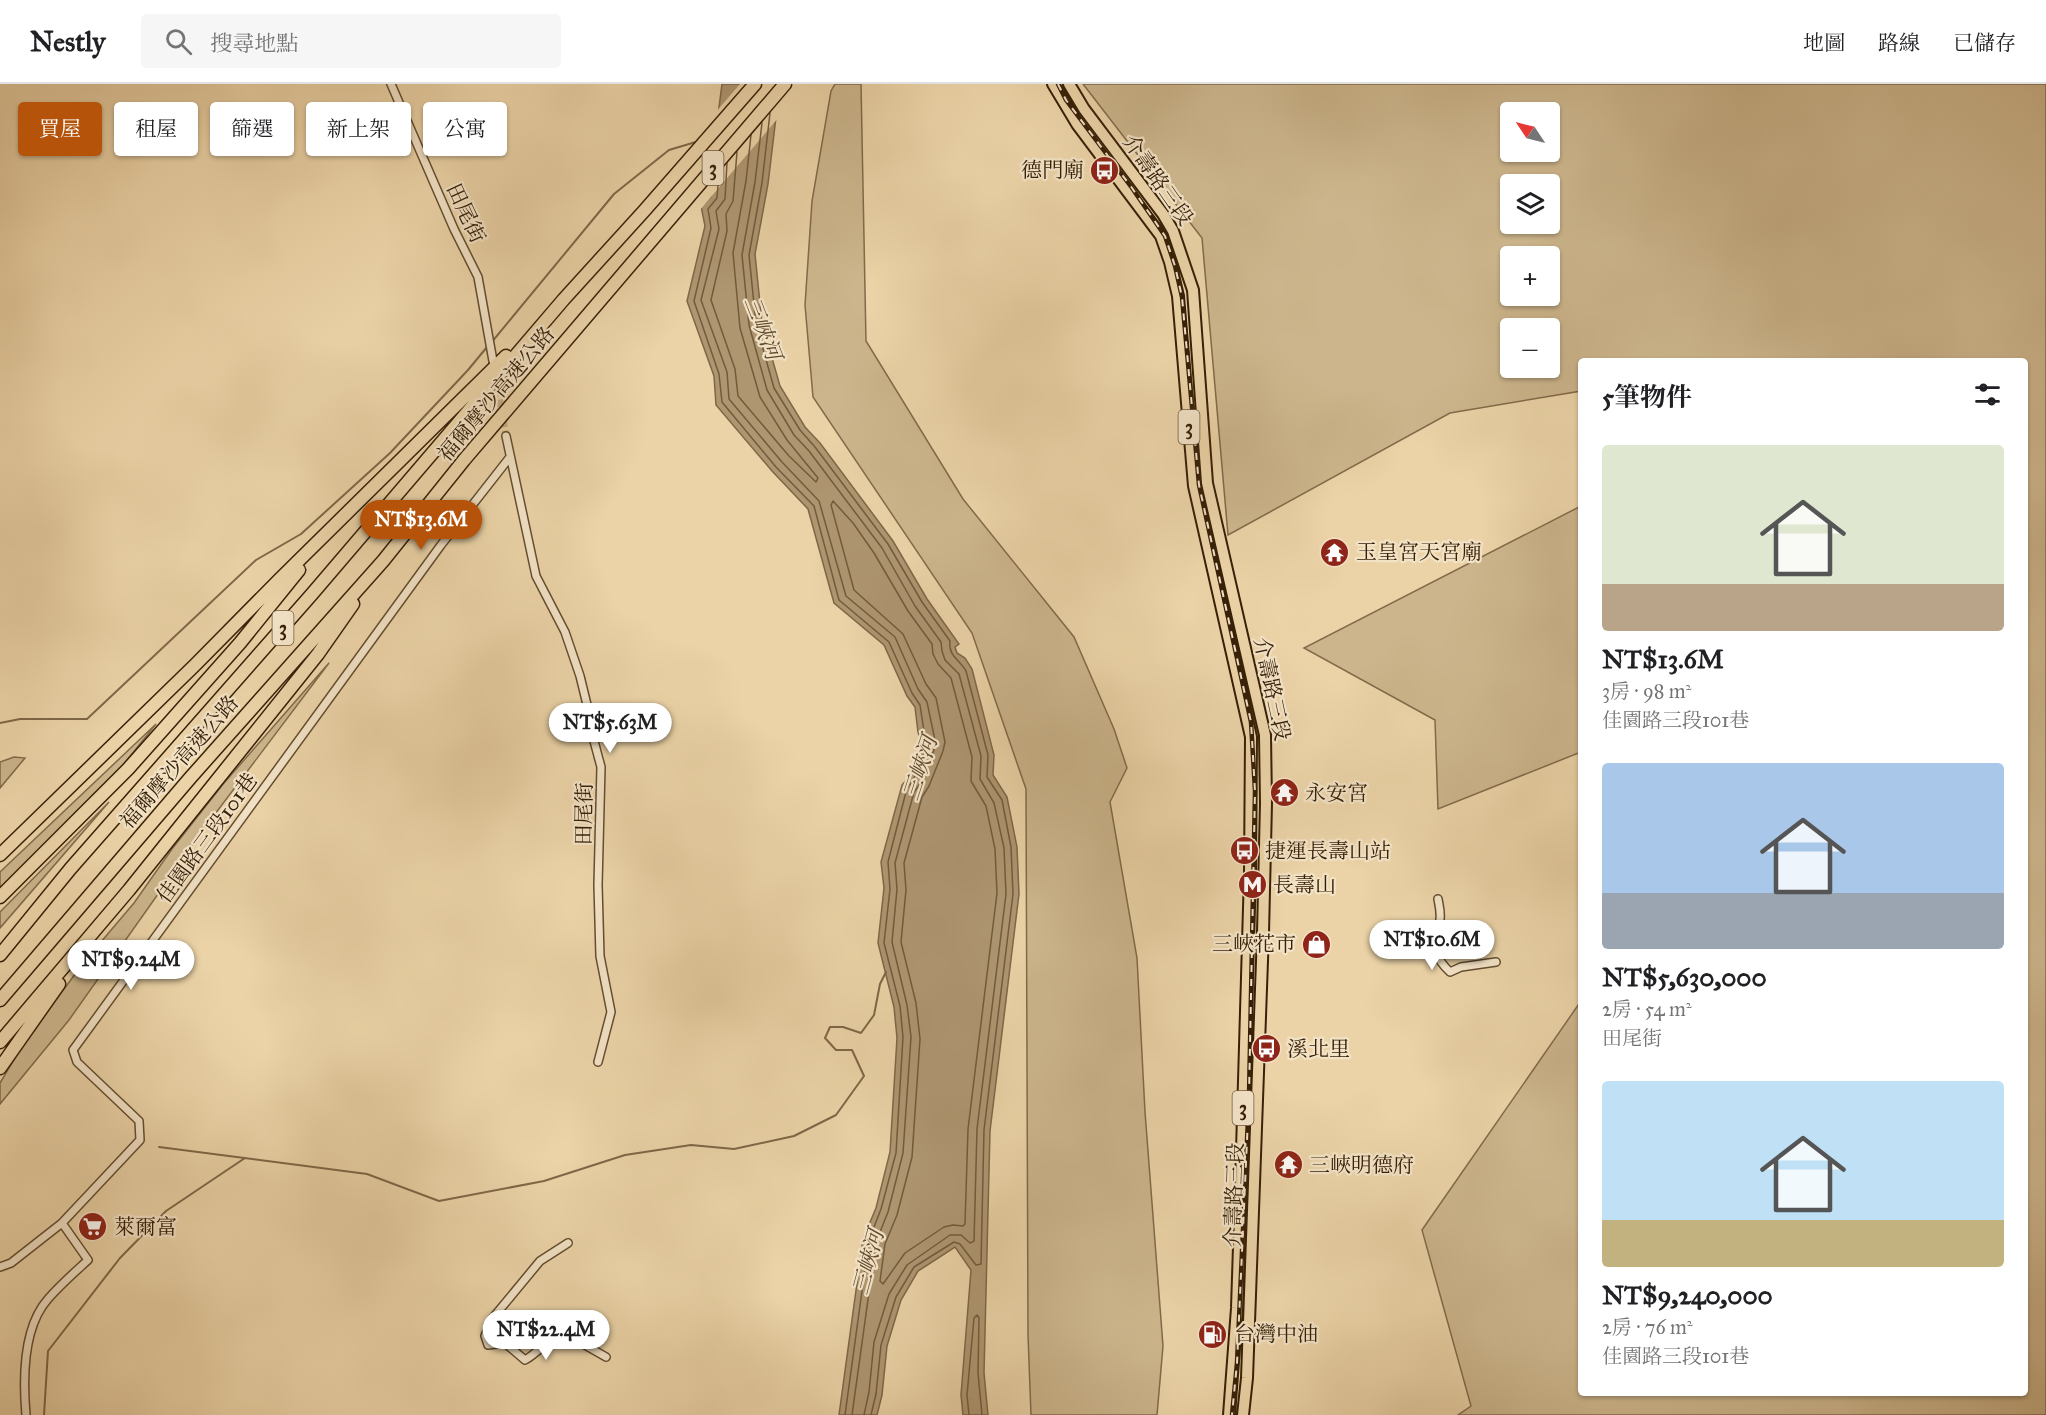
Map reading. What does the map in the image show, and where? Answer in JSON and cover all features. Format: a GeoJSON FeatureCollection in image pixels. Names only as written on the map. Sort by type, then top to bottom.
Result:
{"type":"FeatureCollection","features":[{"type":"Feature","properties":{"kind":"highway","name":"福爾摩沙高速公路"},"geometry":{"type":"LineString","coordinates":[[0,956],[71,868],[312,594],[564,299],[755,84]]}},
{"type":"Feature","properties":{"kind":"highway","name":"福爾摩沙高速公路"},"geometry":{"type":"LineString","coordinates":[[0,1000],[191,777],[383,561],[464,460],[785,84]]}},
{"type":"Feature","properties":{"kind":"highway"},"geometry":{"type":"LineString","coordinates":[[0,855],[171,689],[564,299]]}},
{"type":"Feature","properties":{"kind":"highway"},"geometry":{"type":"LineString","coordinates":[[0,897],[128,769],[240,643],[348,512]]}},
{"type":"Feature","properties":{"kind":"highway"},"geometry":{"type":"LineString","coordinates":[[0,1042],[95,931],[318,654],[383,561]]}},
{"type":"Feature","properties":{"kind":"highway"},"geometry":{"type":"LineString","coordinates":[[0,1068],[95,931]]}},
{"type":"Feature","properties":{"kind":"main road","name":"介壽路三段"},"geometry":{"type":"LineString","coordinates":[[1053,84],[1077,124],[1161,236],[1170,262],[1178,296],[1194,486],[1251,737],[1250,873],[1241,1185],[1237,1308],[1229,1415]]}},
{"type":"Feature","properties":{"kind":"main road","name":"介壽路三段"},"geometry":{"type":"LineString","coordinates":[[1069,84],[1084,110],[1168,222],[1193,290],[1207,483],[1265,735],[1263,933],[1247,1378],[1243,1415]]}},
{"type":"Feature","properties":{"kind":"street","name":"田尾街"},"geometry":{"type":"LineString","coordinates":[[391,84],[454,229],[478,277],[493,361]]}},
{"type":"Feature","properties":{"kind":"street","name":"田尾街"},"geometry":{"type":"LineString","coordinates":[[506,436],[536,576],[565,632],[580,676],[601,767],[598,885],[600,956],[611,1012],[598,1062]]}},
{"type":"Feature","properties":{"kind":"street","name":"佳園路三段101巷"},"geometry":{"type":"LineString","coordinates":[[0,1267],[11,1263],[62,1223],[140,1140],[139,1121],[77,1062],[74,1050],[441,545],[510,457]]}},
{"type":"Feature","properties":{"kind":"street"},"geometry":{"type":"LineString","coordinates":[[1438,899],[1441,916],[1435,948],[1443,965],[1450,972],[1461,967],[1496,963]]}},
{"type":"Feature","properties":{"kind":"street"},"geometry":{"type":"LineString","coordinates":[[26,1415],[24,1385],[32,1326],[46,1300],[88,1260],[62,1223]]}},
{"type":"Feature","properties":{"kind":"street"},"geometry":{"type":"LineString","coordinates":[[568,1243],[540,1261],[492,1319],[485,1336],[488,1345],[506,1343],[525,1360],[562,1332],[606,1357]]}},
{"type":"Feature","properties":{"kind":"shaded area"},"geometry":{"type":"Polygon","coordinates":[[[835,84],[861,84],[866,341],[963,499],[1074,637],[1114,729],[1127,768],[1110,802],[1137,958],[1145,1112],[1163,1346],[1157,1415],[1031,1415],[1028,1335],[1026,789],[972,633],[813,397],[805,305],[812,201],[831,91],[835,84]]]}},
{"type":"Feature","properties":{"kind":"shaded area"},"geometry":{"type":"Polygon","coordinates":[[[1083,84],[2046,84],[2046,1415],[1458,1415],[1471,1406],[1422,1230],[1578,1005],[1578,1396],[2028,1396],[2028,358],[1578,358],[1578,392],[1450,413],[1228,535],[1202,238],[1083,84]]]}},
{"type":"Feature","properties":{"kind":"shaded area"},"geometry":{"type":"Polygon","coordinates":[[[1578,508],[1578,753],[1438,809],[1435,720],[1304,648],[1578,508]]]}},
{"type":"Feature","properties":{"kind":"shaded area"},"geometry":{"type":"Polygon","coordinates":[[[329,663],[209,822],[69,1020],[0,1104],[0,1083],[19,1051],[84,962],[134,903],[172,849],[224,783],[329,663]]]}},
{"type":"Feature","properties":{"kind":"shaded area"},"geometry":{"type":"Polygon","coordinates":[[[156,724],[115,775],[0,891],[0,872],[156,724]]]}},
{"type":"Feature","properties":{"kind":"shaded area"},"geometry":{"type":"Polygon","coordinates":[[[14,757],[25,758],[0,788],[0,762],[14,757]]]}},
{"type":"Feature","properties":{"kind":"shaded area"},"geometry":{"type":"Polygon","coordinates":[[[109,802],[0,928],[0,912],[109,802]]]}},
{"type":"Feature","properties":{"kind":"water","name":"三峽河"},"geometry":{"type":"Polygon","coordinates":[[[722,84],[780,84],[768,184],[755,254],[762,323],[780,386],[805,427],[820,443],[893,541],[927,599],[959,644],[955,647],[957,653],[965,658],[972,669],[994,755],[993,775],[1007,797],[1017,847],[1019,894],[990,1131],[984,1373],[988,1415],[963,1415],[961,1395],[971,1270],[955,1247],[918,1271],[901,1300],[887,1346],[882,1395],[877,1415],[839,1415],[863,1239],[876,1208],[890,1152],[897,1038],[894,1007],[878,943],[884,888],[881,862],[902,785],[908,778],[922,743],[918,732],[915,707],[907,696],[884,645],[834,603],[808,509],[716,405],[714,376],[687,301],[705,226],[701,206],[711,197],[722,84]]]}},
{"type":"Feature","properties":{"kind":"pier"},"geometry":{"type":"Polygon","coordinates":[[[740,84],[783,84],[779,117],[699,211],[698,205],[708,195],[715,113],[740,84]]]}},
{"type":"Feature","properties":{"kind":"waterway"},"geometry":{"type":"LineString","coordinates":[[491,343],[614,194],[669,150],[699,141]]}},
{"type":"Feature","properties":{"kind":"waterway"},"geometry":{"type":"LineString","coordinates":[[0,723],[20,719],[87,719],[256,560],[301,534],[390,453],[487,347]]}},
{"type":"Feature","properties":{"kind":"waterway"},"geometry":{"type":"LineString","coordinates":[[159,1147],[367,1174],[439,1201],[544,1181],[625,1155],[691,1145],[734,1149],[794,1136],[836,1115],[864,1076],[852,1050],[836,1050],[825,1038],[830,1027],[843,1027],[861,1033],[874,1015],[880,984],[886,972]]}},
{"type":"Feature","properties":{"kind":"waterway"},"geometry":{"type":"LineString","coordinates":[[44,1415],[48,1351],[120,1258],[166,1211],[245,1158]]}},
{"type":"Feature","properties":{"kind":"tunnel"},"geometry":{"type":"LineString","coordinates":[[496,379],[506,436]]}},
{"type":"Feature","properties":{"kind":"railway"},"geometry":{"type":"LineString","coordinates":[[1058,84],[1066,100],[1165,236],[1175,266],[1182,297],[1199,485],[1251,722],[1255,791],[1249,1096],[1237,1363],[1232,1415]]}},
{"type":"Feature","properties":{"kind":"place","name":"德門廟"},"geometry":{"type":"Point","coordinates":[1105,170]}},
{"type":"Feature","properties":{"kind":"place","name":"玉皇宮天宮廟"},"geometry":{"type":"Point","coordinates":[1335,552]}},
{"type":"Feature","properties":{"kind":"place","name":"永安宮"},"geometry":{"type":"Point","coordinates":[1284,793]}},
{"type":"Feature","properties":{"kind":"place","name":"捷運長壽山站"},"geometry":{"type":"Point","coordinates":[1244,851]}},
{"type":"Feature","properties":{"kind":"place","name":"長壽山"},"geometry":{"type":"Point","coordinates":[1252,885]}},
{"type":"Feature","properties":{"kind":"place","name":"三峽花市"},"geometry":{"type":"Point","coordinates":[1317,944]}},
{"type":"Feature","properties":{"kind":"place","name":"溪北里"},"geometry":{"type":"Point","coordinates":[1266,1049]}},
{"type":"Feature","properties":{"kind":"place","name":"三峽明德府"},"geometry":{"type":"Point","coordinates":[1288,1165]}},
{"type":"Feature","properties":{"kind":"place","name":"萊爾富"},"geometry":{"type":"Point","coordinates":[93,1227]}},
{"type":"Feature","properties":{"kind":"place","name":"台灣中油"},"geometry":{"type":"Point","coordinates":[1213,1334]}}]}
